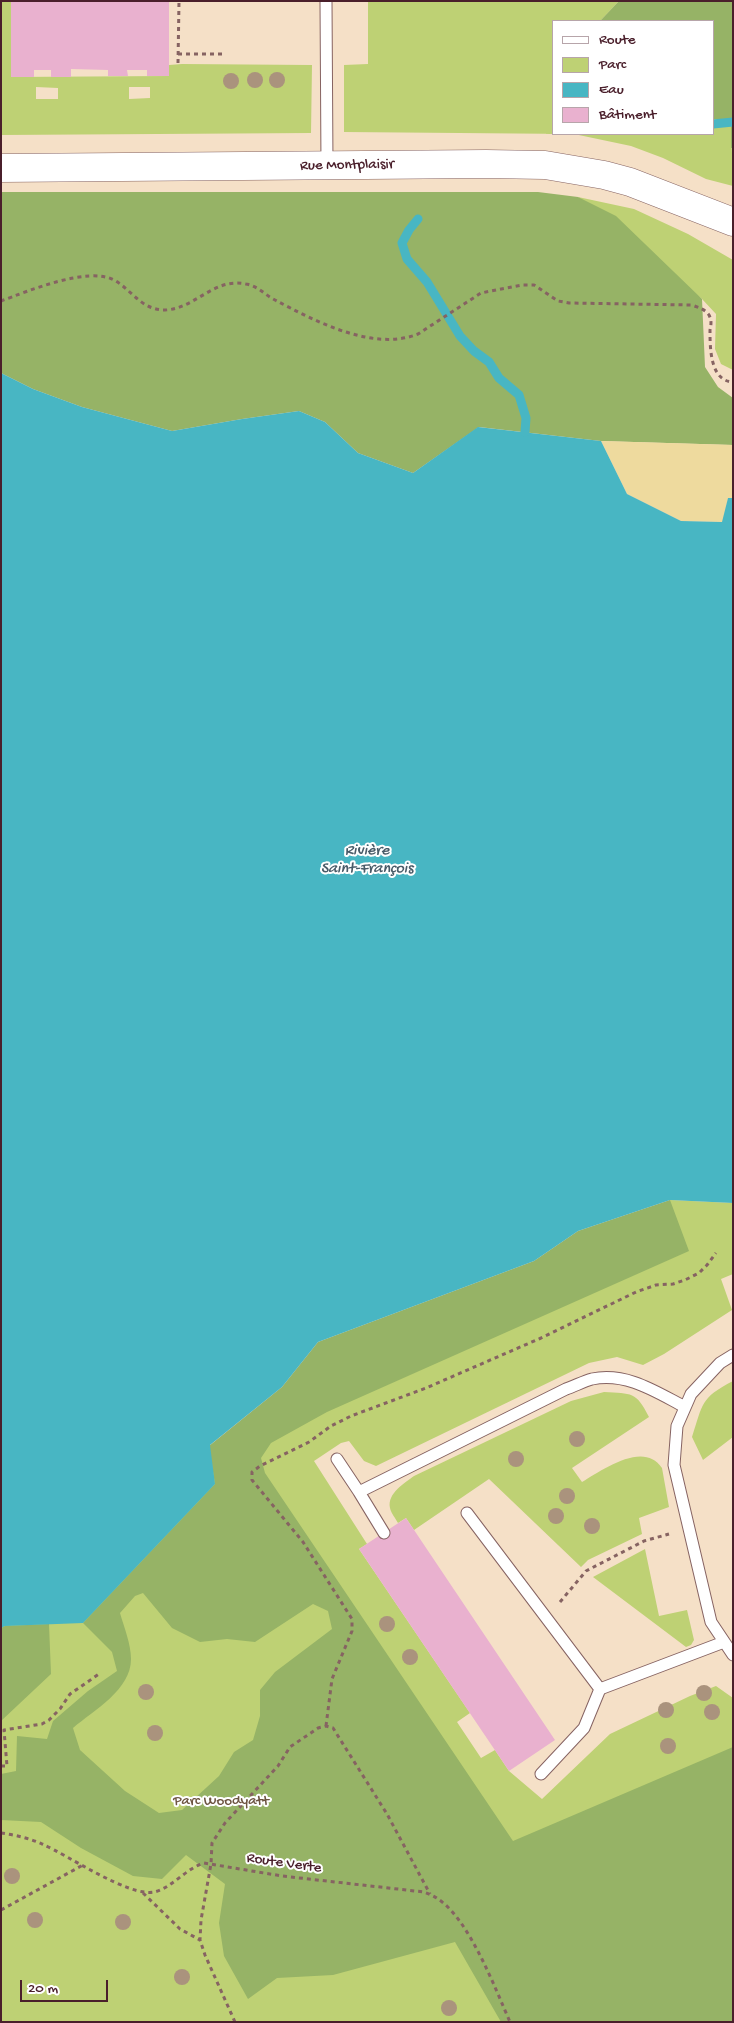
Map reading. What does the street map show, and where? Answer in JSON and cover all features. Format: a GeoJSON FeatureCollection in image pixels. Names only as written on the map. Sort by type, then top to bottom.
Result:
{"type":"FeatureCollection","features":[{"type":"Feature","properties":{"kind":"street","name":"Rue Montplaisir"},"geometry":{"type":"LineString","coordinates":[[1,168],[545,165],[572,168],[630,182],[733,222]]}},
{"type":"Feature","properties":{"kind":"street","name":"Rue Montplaisir"},"geometry":{"type":"LineString","coordinates":[[686,204],[733,239]]}},
{"type":"Feature","properties":{"kind":"lane"},"geometry":{"type":"LineString","coordinates":[[326,1],[327,166]]}},
{"type":"Feature","properties":{"kind":"lane"},"geometry":{"type":"LineString","coordinates":[[733,1355],[720,1364],[691,1394],[677,1426],[674,1465],[711,1622],[733,1655]]}},
{"type":"Feature","properties":{"kind":"lane"},"geometry":{"type":"LineString","coordinates":[[359,1492],[566,1389],[592,1379],[618,1377],[636,1382],[685,1407]]}},
{"type":"Feature","properties":{"kind":"lane"},"geometry":{"type":"LineString","coordinates":[[337,1459],[384,1533]]}},
{"type":"Feature","properties":{"kind":"lane"},"geometry":{"type":"LineString","coordinates":[[467,1513],[600,1689]]}},
{"type":"Feature","properties":{"kind":"lane"},"geometry":{"type":"LineString","coordinates":[[541,1774],[584,1728],[600,1689],[724,1642]]}},
{"type":"Feature","properties":{"kind":"path"},"geometry":{"type":"LineString","coordinates":[[178,63],[179,1]]}},
{"type":"Feature","properties":{"kind":"path"},"geometry":{"type":"LineString","coordinates":[[178,54],[225,54]]}},
{"type":"Feature","properties":{"kind":"path"},"geometry":{"type":"LineString","coordinates":[[1,301],[68,280],[93,275],[114,280],[137,300],[150,307],[164,310],[185,305],[214,288],[229,283],[244,283],[255,286],[308,318],[355,335],[386,339],[408,338],[418,334],[481,293],[522,285],[534,285],[558,300],[569,303],[692,306],[704,310],[712,322],[711,352],[718,376],[728,382],[733,382]]}},
{"type":"Feature","properties":{"kind":"path"},"geometry":{"type":"LineString","coordinates":[[547,1618],[586,1571],[644,1541],[689,1529]]}},
{"type":"Feature","properties":{"kind":"path"},"geometry":{"type":"LineString","coordinates":[[1,1766],[7,1766],[4,1730],[42,1724],[49,1720],[60,1709],[70,1694],[100,1674]]}},
{"type":"Feature","properties":{"kind":"path"},"geometry":{"type":"LineString","coordinates":[[235,2022],[200,1940],[201,1920],[211,1864],[212,1843],[225,1822],[278,1766],[290,1747],[306,1734],[326,1726],[334,1728],[387,1814],[431,1895]]}},
{"type":"Feature","properties":{"kind":"path"},"geometry":{"type":"LineString","coordinates":[[1,1833],[42,1844],[120,1885],[142,1892],[180,1929],[200,1940]]}},
{"type":"Feature","properties":{"kind":"path","name":"Route Verte"},"geometry":{"type":"LineString","coordinates":[[142,1892],[160,1890],[195,1866],[211,1864],[282,1876],[424,1892],[438,1899],[452,1911],[464,1927],[510,2022]]}},
{"type":"Feature","properties":{"kind":"path"},"geometry":{"type":"LineString","coordinates":[[1,1910],[83,1865]]}},
{"type":"Feature","properties":{"kind":"green space"},"geometry":{"type":"Polygon","coordinates":[[[1,1],[11,1],[11,77],[169,76],[169,65],[182,64],[312,65],[311,133],[1,135],[1,1]],[[36,87],[36,99],[58,99],[58,88],[36,87]],[[129,87],[129,99],[150,98],[150,87],[129,87]]]}},
{"type":"Feature","properties":{"kind":"green space"},"geometry":{"type":"Polygon","coordinates":[[[368,1],[619,1],[601,20],[552,20],[552,134],[344,132],[344,65],[368,64],[368,1]]]}},
{"type":"Feature","properties":{"kind":"green space"},"geometry":{"type":"Polygon","coordinates":[[[619,1],[733,1],[733,148],[731,148],[731,120],[714,119],[714,20],[601,20],[619,1]]]}},
{"type":"Feature","properties":{"kind":"green space"},"geometry":{"type":"Polygon","coordinates":[[[714,119],[731,120],[733,186],[706,179],[663,158],[631,146],[579,135],[714,135],[714,119]]]}},
{"type":"Feature","properties":{"kind":"green space"},"geometry":{"type":"Polygon","coordinates":[[[1,192],[538,192],[578,197],[616,216],[702,299],[705,367],[718,387],[733,398],[733,445],[601,441],[479,427],[413,473],[358,453],[325,422],[299,411],[172,431],[82,407],[33,389],[1,373],[1,192]]]}},
{"type":"Feature","properties":{"kind":"green space"},"geometry":{"type":"Polygon","coordinates":[[[578,197],[634,209],[688,234],[733,260],[733,370],[721,364],[715,349],[716,314],[702,299],[578,197]]]}},
{"type":"Feature","properties":{"kind":"green space","name":"Parc Woodyatt"},"geometry":{"type":"Polygon","coordinates":[[[670,1200],[733,1203],[733,1274],[721,1279],[732,1310],[664,1354],[643,1365],[617,1357],[589,1363],[376,1466],[364,1461],[349,1441],[341,1443],[314,1461],[367,1544],[359,1549],[470,1713],[457,1722],[481,1758],[495,1750],[509,1771],[542,1799],[610,1734],[690,1696],[716,1686],[733,1698],[733,2022],[1,2022],[1,1628],[209,1446],[670,1200]]]}},
{"type":"Feature","properties":{"kind":"green space","name":"Parc Woodyatt"},"geometry":{"type":"Polygon","coordinates":[[[670,1200],[689,1251],[327,1412],[271,1443],[261,1458],[265,1473],[513,1841],[733,1747],[733,2022],[501,2022],[455,1942],[333,1975],[277,1978],[248,1999],[224,1956],[219,1923],[225,1884],[186,1855],[162,1879],[133,1876],[81,1848],[41,1822],[1,1820],[1,1774],[16,1771],[17,1736],[47,1739],[53,1721],[88,1691],[117,1671],[112,1652],[83,1623],[215,1484],[209,1446],[282,1387],[318,1342],[534,1261],[578,1231],[670,1200]],[[143,1593],[135,1596],[120,1613],[131,1653],[129,1670],[125,1680],[110,1698],[73,1728],[80,1750],[125,1791],[159,1813],[182,1810],[219,1776],[234,1752],[253,1740],[260,1716],[260,1690],[275,1672],[332,1629],[328,1611],[313,1604],[255,1642],[227,1639],[200,1642],[172,1628],[143,1593]]]}},
{"type":"Feature","properties":{"kind":"green space"},"geometry":{"type":"Polygon","coordinates":[[[733,1381],[733,1437],[703,1460],[692,1437],[701,1409],[708,1397],[733,1381]]]}},
{"type":"Feature","properties":{"kind":"green space"},"geometry":{"type":"Polygon","coordinates":[[[604,1392],[627,1394],[636,1398],[649,1417],[572,1468],[582,1482],[623,1460],[645,1457],[654,1460],[662,1468],[669,1507],[639,1518],[642,1534],[588,1560],[581,1567],[489,1479],[414,1530],[406,1518],[398,1523],[392,1514],[390,1508],[391,1498],[398,1489],[414,1476],[571,1401],[604,1392]]]}},
{"type":"Feature","properties":{"kind":"green space"},"geometry":{"type":"Polygon","coordinates":[[[645,1549],[659,1616],[687,1610],[694,1640],[691,1645],[686,1647],[593,1577],[645,1549]]]}},
{"type":"Feature","properties":{"kind":"green space"},"geometry":{"type":"Polygon","coordinates":[[[49,1624],[51,1674],[1,1721],[1,1628],[5,1626],[49,1624]]]}},
{"type":"Feature","properties":{"kind":"sand"},"geometry":{"type":"Polygon","coordinates":[[[601,441],[733,445],[733,498],[728,498],[723,522],[681,521],[627,494],[601,441]]]}},
{"type":"Feature","properties":{"kind":"water","name":"Rivière Saint-François"},"geometry":{"type":"Polygon","coordinates":[[[1,373],[33,389],[82,407],[172,431],[299,411],[325,422],[358,453],[413,473],[478,427],[601,441],[627,494],[681,521],[722,522],[728,498],[733,498],[733,1203],[670,1200],[578,1231],[534,1261],[318,1342],[282,1387],[210,1445],[215,1484],[83,1623],[5,1626],[1,1628],[1,373]]]}},
{"type":"Feature","properties":{"kind":"building"},"geometry":{"type":"Polygon","coordinates":[[[11,1],[169,1],[169,76],[147,76],[147,70],[127,70],[128,76],[108,76],[108,70],[71,69],[71,77],[51,77],[51,70],[34,70],[34,77],[11,77],[11,1]]]}},
{"type":"Feature","properties":{"kind":"building"},"geometry":{"type":"Polygon","coordinates":[[[406,1518],[555,1740],[509,1771],[359,1549],[406,1518]]]}},
{"type":"Feature","properties":{"kind":"waterway"},"geometry":{"type":"LineString","coordinates":[[714,124],[733,122]]}},
{"type":"Feature","properties":{"kind":"waterway"},"geometry":{"type":"LineString","coordinates":[[418,219],[402,243],[407,259],[427,282],[460,336],[474,351],[489,362],[499,378],[519,395],[526,418],[525,432]]}}]}
